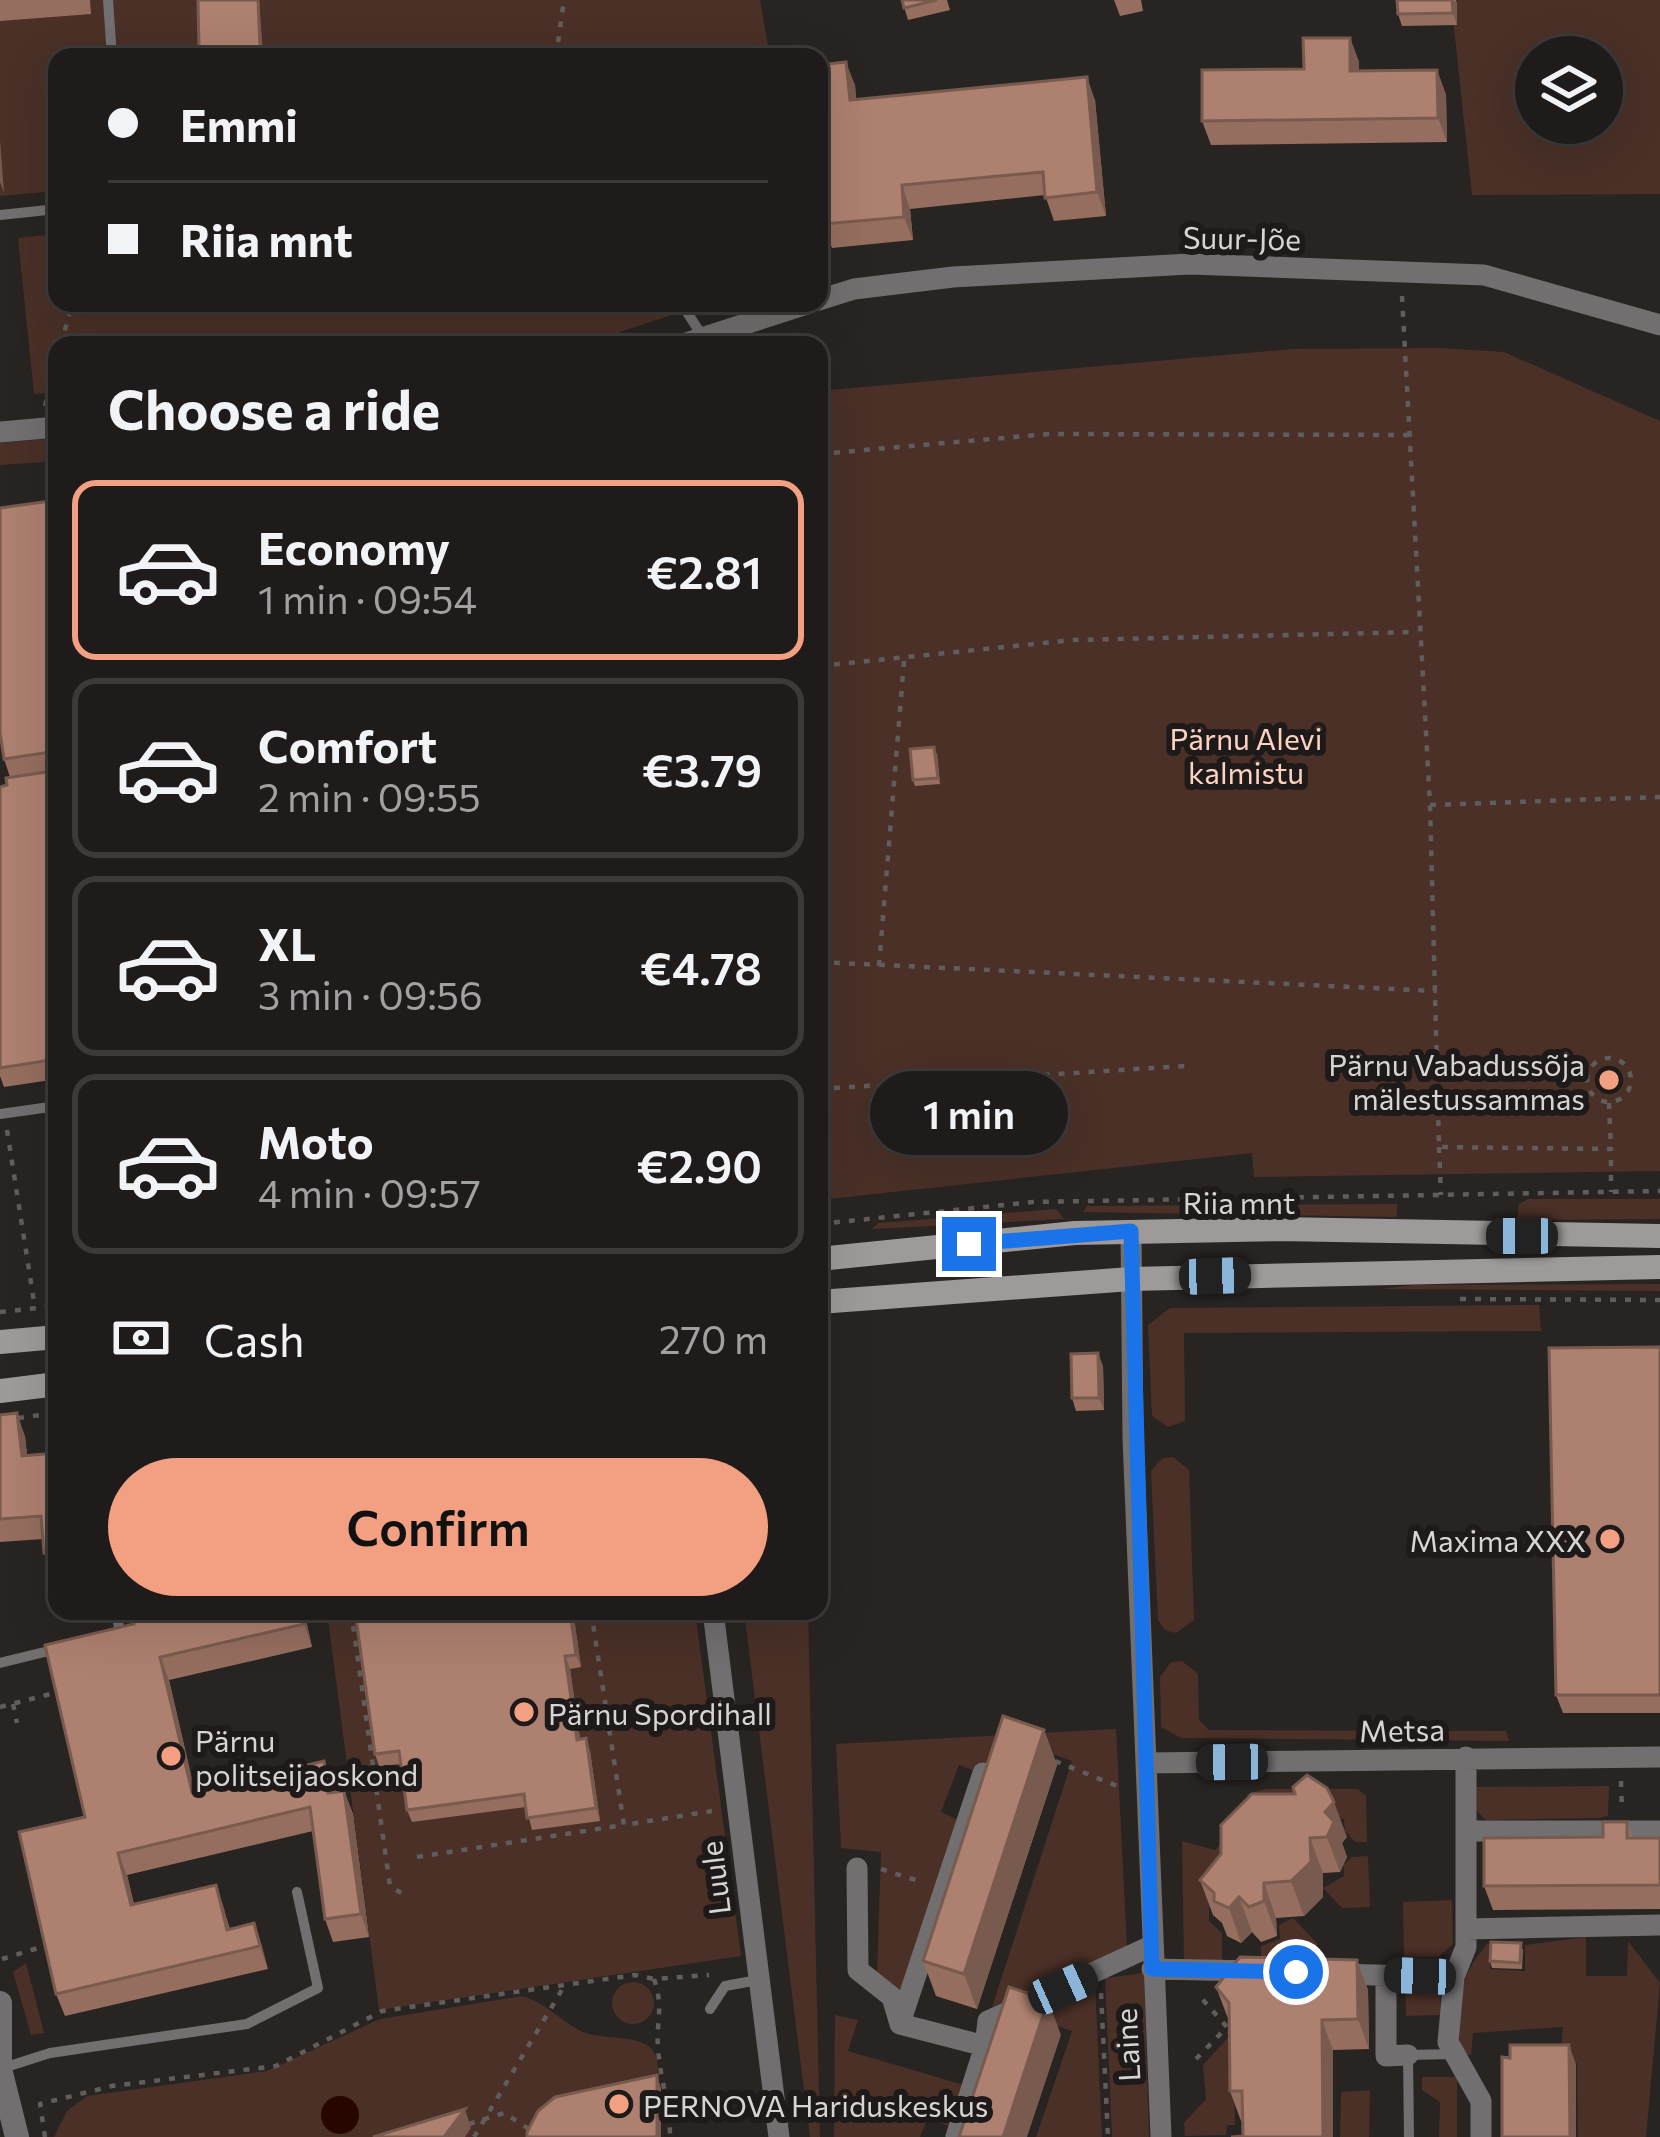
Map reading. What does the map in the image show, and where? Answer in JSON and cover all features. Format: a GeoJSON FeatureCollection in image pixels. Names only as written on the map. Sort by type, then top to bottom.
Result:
{"type":"FeatureCollection","features":[{"type":"Feature","properties":{"kind":"main road","name":"Riia mnt"},"geometry":{"type":"LineString","coordinates":[[828,1258],[1131,1231],[1660,1236]]}},
{"type":"Feature","properties":{"kind":"main road"},"geometry":{"type":"LineString","coordinates":[[828,1301],[1131,1279],[1660,1268]]}},
{"type":"Feature","properties":{"kind":"main road"},"geometry":{"type":"LineString","coordinates":[[0,1342],[48,1338]]}},
{"type":"Feature","properties":{"kind":"main road"},"geometry":{"type":"LineString","coordinates":[[0,1390],[48,1385]]}},
{"type":"Feature","properties":{"kind":"street","name":"Suur-Jõe"},"geometry":{"type":"LineString","coordinates":[[828,297],[854,289],[953,277],[1190,264],[1499,277],[1660,325]]}},
{"type":"Feature","properties":{"kind":"street"},"geometry":{"type":"LineString","coordinates":[[706,336],[782,312]]}},
{"type":"Feature","properties":{"kind":"street"},"geometry":{"type":"LineString","coordinates":[[0,432],[48,428]]}},
{"type":"Feature","properties":{"kind":"street","name":"Laine"},"geometry":{"type":"LineString","coordinates":[[1131,1231],[1160,2137]]}},
{"type":"Feature","properties":{"kind":"street","name":"Luule"},"geometry":{"type":"LineString","coordinates":[[713,1620],[779,2137]]}},
{"type":"Feature","properties":{"kind":"street","name":"Metsa"},"geometry":{"type":"LineString","coordinates":[[1146,1762],[1660,1756]]}},
{"type":"Feature","properties":{"kind":"street"},"geometry":{"type":"LineString","coordinates":[[1466,1757],[1466,1929],[1454,1977],[1448,2042],[1481,2101],[1481,2137]]}},
{"type":"Feature","properties":{"kind":"street"},"geometry":{"type":"LineString","coordinates":[[900,2024],[983,1772]]}},
{"type":"Feature","properties":{"kind":"street"},"geometry":{"type":"LineString","coordinates":[[1466,1831],[1660,1831]]}},
{"type":"Feature","properties":{"kind":"street"},"geometry":{"type":"LineString","coordinates":[[857,1868],[858,1970],[892,1997],[900,2024]]}},
{"type":"Feature","properties":{"kind":"street"},"geometry":{"type":"LineString","coordinates":[[1466,1929],[1660,1925]]}},
{"type":"Feature","properties":{"kind":"street"},"geometry":{"type":"LineString","coordinates":[[956,2137],[985,2046],[988,2021],[1100,1972],[1152,1957],[1274,1972]]}},
{"type":"Feature","properties":{"kind":"street"},"geometry":{"type":"LineString","coordinates":[[1318,1973],[1454,1977]]}},
{"type":"Feature","properties":{"kind":"street"},"geometry":{"type":"LineString","coordinates":[[1386,1975],[1386,2056],[1408,2055]]}},
{"type":"Feature","properties":{"kind":"street"},"geometry":{"type":"LineString","coordinates":[[0,2003],[0,2070],[16,2137]]}},
{"type":"Feature","properties":{"kind":"street"},"geometry":{"type":"LineString","coordinates":[[900,2024],[985,2046]]}},
{"type":"Feature","properties":{"kind":"lane"},"geometry":{"type":"LineString","coordinates":[[107,0],[111,48]]}},
{"type":"Feature","properties":{"kind":"lane"},"geometry":{"type":"LineString","coordinates":[[0,215],[48,210]]}},
{"type":"Feature","properties":{"kind":"lane"},"geometry":{"type":"LineString","coordinates":[[2,1113],[48,1107]]}},
{"type":"Feature","properties":{"kind":"lane"},"geometry":{"type":"LineString","coordinates":[[99,1639],[120,1634],[118,1620]]}},
{"type":"Feature","properties":{"kind":"lane"},"geometry":{"type":"LineString","coordinates":[[0,1663],[78,1644]]}},
{"type":"Feature","properties":{"kind":"lane"},"geometry":{"type":"LineString","coordinates":[[0,2070],[50,2053],[247,2024],[318,1988],[297,1892]]}},
{"type":"Feature","properties":{"kind":"lane"},"geometry":{"type":"LineString","coordinates":[[710,2009],[725,1986],[756,1972]]}},
{"type":"Feature","properties":{"kind":"lane"},"geometry":{"type":"LineString","coordinates":[[1409,2137],[1408,2055],[1454,2054]]}},
{"type":"Feature","properties":{"kind":"path"},"geometry":{"type":"LineString","coordinates":[[557,48],[564,0]]}},
{"type":"Feature","properties":{"kind":"path"},"geometry":{"type":"LineString","coordinates":[[1400,272],[1413,435],[1430,805],[1441,1195]]}},
{"type":"Feature","properties":{"kind":"path"},"geometry":{"type":"LineString","coordinates":[[828,453],[1049,434],[1413,435]]}},
{"type":"Feature","properties":{"kind":"path"},"geometry":{"type":"LineString","coordinates":[[828,665],[1073,640],[1420,632]]}},
{"type":"Feature","properties":{"kind":"path"},"geometry":{"type":"LineString","coordinates":[[879,966],[904,658]]}},
{"type":"Feature","properties":{"kind":"path"},"geometry":{"type":"LineString","coordinates":[[1430,805],[1660,796]]}},
{"type":"Feature","properties":{"kind":"path"},"geometry":{"type":"LineString","coordinates":[[828,963],[1437,991]]}},
{"type":"Feature","properties":{"kind":"path"},"geometry":{"type":"LineString","coordinates":[[1610,1058],[1624,1063],[1631,1084],[1624,1097],[1609,1103],[1592,1095],[1586,1083],[1595,1062],[1610,1058]]}},
{"type":"Feature","properties":{"kind":"path"},"geometry":{"type":"LineString","coordinates":[[828,1088],[1185,1066]]}},
{"type":"Feature","properties":{"kind":"path"},"geometry":{"type":"LineString","coordinates":[[1609,1103],[1611,1192]]}},
{"type":"Feature","properties":{"kind":"path"},"geometry":{"type":"LineString","coordinates":[[2,1113],[35,1308]]}},
{"type":"Feature","properties":{"kind":"path"},"geometry":{"type":"LineString","coordinates":[[1439,1148],[1611,1149]]}},
{"type":"Feature","properties":{"kind":"path"},"geometry":{"type":"LineString","coordinates":[[828,1223],[1033,1202],[1660,1191]]}},
{"type":"Feature","properties":{"kind":"path"},"geometry":{"type":"LineString","coordinates":[[0,1312],[48,1307]]}},
{"type":"Feature","properties":{"kind":"path"},"geometry":{"type":"LineString","coordinates":[[0,1420],[48,1414]]}},
{"type":"Feature","properties":{"kind":"path"},"geometry":{"type":"LineString","coordinates":[[352,1620],[390,1886],[403,1894]]}},
{"type":"Feature","properties":{"kind":"path"},"geometry":{"type":"LineString","coordinates":[[592,1620],[624,1825]]}},
{"type":"Feature","properties":{"kind":"path"},"geometry":{"type":"LineString","coordinates":[[0,1707],[59,1691]]}},
{"type":"Feature","properties":{"kind":"path"},"geometry":{"type":"LineString","coordinates":[[13,1704],[17,1723]]}},
{"type":"Feature","properties":{"kind":"path"},"geometry":{"type":"LineString","coordinates":[[608,1721],[699,1706]]}},
{"type":"Feature","properties":{"kind":"path"},"geometry":{"type":"LineString","coordinates":[[1043,1757],[1127,1790]]}},
{"type":"Feature","properties":{"kind":"path"},"geometry":{"type":"LineString","coordinates":[[417,1858],[712,1811]]}},
{"type":"Feature","properties":{"kind":"path"},"geometry":{"type":"LineString","coordinates":[[881,1869],[944,1889]]}},
{"type":"Feature","properties":{"kind":"path"},"geometry":{"type":"LineString","coordinates":[[2,1959],[48,1945]]}},
{"type":"Feature","properties":{"kind":"path"},"geometry":{"type":"LineString","coordinates":[[45,2137],[40,2104],[112,2086],[276,2066],[382,2012],[635,1975],[654,1979],[756,1972]]}},
{"type":"Feature","properties":{"kind":"path"},"geometry":{"type":"LineString","coordinates":[[1100,1972],[1108,2137]]}},
{"type":"Feature","properties":{"kind":"path"},"geometry":{"type":"LineString","coordinates":[[654,1979],[662,2011],[658,2048],[670,2099],[670,2137]]}},
{"type":"Feature","properties":{"kind":"path"},"geometry":{"type":"LineString","coordinates":[[473,2137],[564,1986]]}},
{"type":"Feature","properties":{"kind":"path"},"geometry":{"type":"LineString","coordinates":[[1193,1988],[1230,2025],[1196,2059]]}},
{"type":"Feature","properties":{"kind":"path"},"geometry":{"type":"LineString","coordinates":[[466,2124],[504,2113],[536,2134]]}},
{"type":"Feature","properties":{"kind":"green space"},"geometry":{"type":"Polygon","coordinates":[[[0,0],[760,0],[768,48],[48,48],[48,192],[0,196],[0,0]]]}},
{"type":"Feature","properties":{"kind":"green space"},"geometry":{"type":"Polygon","coordinates":[[[1451,0],[1660,0],[1660,194],[1472,195],[1451,0]]]}},
{"type":"Feature","properties":{"kind":"green space"},"geometry":{"type":"Polygon","coordinates":[[[48,235],[48,312],[681,312],[608,336],[48,336],[48,393],[34,394],[18,238],[48,235]]]}},
{"type":"Feature","properties":{"kind":"green space","name":"Pärnu Alevi kalmistu"},"geometry":{"type":"Polygon","coordinates":[[[1292,349],[1504,352],[1660,421],[1660,1171],[1254,1177],[1252,1153],[828,1199],[828,390],[1292,349]]]}},
{"type":"Feature","properties":{"kind":"green space"},"geometry":{"type":"Polygon","coordinates":[[[48,439],[48,462],[0,465],[0,443],[48,439]]]}},
{"type":"Feature","properties":{"kind":"green space"},"geometry":{"type":"Polygon","coordinates":[[[1528,1199],[1660,1199],[1660,1219],[1517,1220],[1519,1204],[1528,1199]]]}},
{"type":"Feature","properties":{"kind":"green space"},"geometry":{"type":"Polygon","coordinates":[[[1397,1204],[1397,1217],[1083,1212],[1087,1206],[1397,1204]]]}},
{"type":"Feature","properties":{"kind":"green space"},"geometry":{"type":"Polygon","coordinates":[[[1056,1209],[1064,1219],[872,1229],[878,1223],[1056,1209]]]}},
{"type":"Feature","properties":{"kind":"green space"},"geometry":{"type":"Polygon","coordinates":[[[1660,1284],[1660,1291],[1381,1289],[1660,1284]]]}},
{"type":"Feature","properties":{"kind":"green space"},"geometry":{"type":"Polygon","coordinates":[[[1539,1305],[1541,1331],[1184,1333],[1185,1421],[1168,1427],[1152,1416],[1148,1325],[1170,1308],[1539,1305]]]}},
{"type":"Feature","properties":{"kind":"green space"},"geometry":{"type":"Polygon","coordinates":[[[1173,1457],[1189,1470],[1194,1620],[1176,1633],[1165,1630],[1158,1620],[1151,1471],[1162,1458],[1173,1457]]]}},
{"type":"Feature","properties":{"kind":"green space","name":"Pärnu Spordihall"},"geometry":{"type":"Polygon","coordinates":[[[328,1620],[696,1620],[741,1956],[379,2010],[328,1620]]]}},
{"type":"Feature","properties":{"kind":"green space"},"geometry":{"type":"Polygon","coordinates":[[[745,1620],[808,1620],[820,2137],[810,2137],[745,1620]]]}},
{"type":"Feature","properties":{"kind":"green space"},"geometry":{"type":"Polygon","coordinates":[[[1182,1661],[1198,1674],[1199,1720],[1209,1730],[1506,1731],[1509,1741],[1181,1738],[1161,1727],[1160,1677],[1171,1662],[1182,1661]]]}},
{"type":"Feature","properties":{"kind":"green space"},"geometry":{"type":"Polygon","coordinates":[[[1116,1729],[1127,1949],[992,2007],[1072,1761],[1007,1738],[992,1777],[959,1765],[941,1812],[958,1820],[901,1991],[877,1973],[881,1852],[841,1848],[836,1744],[1116,1729]]]}},
{"type":"Feature","properties":{"kind":"green space"},"geometry":{"type":"Polygon","coordinates":[[[1609,1786],[1608,1816],[1598,1818],[1486,1820],[1476,1810],[1475,1787],[1609,1786]]]}},
{"type":"Feature","properties":{"kind":"green space"},"geometry":{"type":"Polygon","coordinates":[[[1265,1789],[1358,1789],[1366,1796],[1367,1842],[1355,1842],[1345,1831],[1344,1819],[1253,1812],[1247,1794],[1265,1789]]]}},
{"type":"Feature","properties":{"kind":"green space"},"geometry":{"type":"Polygon","coordinates":[[[1225,1840],[1229,1888],[1209,1908],[1209,1921],[1222,1933],[1222,1960],[1184,1961],[1182,1841],[1215,1850],[1225,1840]]]}},
{"type":"Feature","properties":{"kind":"green space"},"geometry":{"type":"Polygon","coordinates":[[[1368,1856],[1370,1907],[1342,1908],[1323,1888],[1344,1876],[1344,1865],[1352,1857],[1368,1856]]]}},
{"type":"Feature","properties":{"kind":"green space"},"geometry":{"type":"Polygon","coordinates":[[[1452,1900],[1453,1944],[1438,1957],[1404,1957],[1403,1902],[1452,1900]]]}},
{"type":"Feature","properties":{"kind":"green space"},"geometry":{"type":"Polygon","coordinates":[[[1293,1918],[1317,1943],[1317,1959],[1261,1959],[1261,1946],[1280,1939],[1279,1925],[1293,1918]]]}},
{"type":"Feature","properties":{"kind":"green space"},"geometry":{"type":"Polygon","coordinates":[[[1586,1937],[1586,1976],[1627,1976],[1628,1941],[1660,1983],[1646,2137],[1578,2137],[1577,2063],[1560,2061],[1563,2027],[1473,2033],[1471,2055],[1465,2055],[1460,2041],[1459,1997],[1487,1944],[1493,1943],[1490,1969],[1525,1971],[1525,1945],[1586,1937]]]}},
{"type":"Feature","properties":{"kind":"green space"},"geometry":{"type":"Polygon","coordinates":[[[26,1963],[44,2033],[31,2035],[13,1972],[26,1963]]]}},
{"type":"Feature","properties":{"kind":"green space"},"geometry":{"type":"Polygon","coordinates":[[[1144,1973],[1149,2137],[1112,2137],[1105,1978],[1144,1973]]]}},
{"type":"Feature","properties":{"kind":"green space"},"geometry":{"type":"Polygon","coordinates":[[[633,1982],[648,1988],[654,2003],[648,2018],[633,2024],[618,2018],[612,2003],[618,1988],[633,1982]]]}},
{"type":"Feature","properties":{"kind":"green space"},"geometry":{"type":"Polygon","coordinates":[[[1095,1982],[1102,2137],[1036,2137],[1072,2031],[1020,2013],[1095,1982]]]}},
{"type":"Feature","properties":{"kind":"green space"},"geometry":{"type":"Polygon","coordinates":[[[1405,1988],[1440,1988],[1441,2015],[1406,2016],[1405,1988]]]}},
{"type":"Feature","properties":{"kind":"green space"},"geometry":{"type":"Polygon","coordinates":[[[522,1996],[579,2030],[646,2045],[658,2065],[655,2085],[534,2137],[54,2137],[67,2111],[87,2096],[267,2071],[380,2019],[522,1996]]]}},
{"type":"Feature","properties":{"kind":"green space"},"geometry":{"type":"Polygon","coordinates":[[[835,2015],[858,2020],[848,2051],[964,2085],[949,2126],[928,2118],[920,2137],[834,2137],[835,2015]]]}},
{"type":"Feature","properties":{"kind":"green space"},"geometry":{"type":"Polygon","coordinates":[[[1234,2031],[1235,2125],[1227,2125],[1226,2135],[1185,2136],[1184,2123],[1206,2099],[1203,2065],[1234,2031]]]}},
{"type":"Feature","properties":{"kind":"green space"},"geometry":{"type":"Polygon","coordinates":[[[1422,2077],[1457,2077],[1457,2137],[1439,2137],[1440,2102],[1422,2090],[1422,2077]]]}},
{"type":"Feature","properties":{"kind":"green space"},"geometry":{"type":"Polygon","coordinates":[[[1370,2090],[1369,2137],[1340,2137],[1341,2092],[1370,2090]]]}},
{"type":"Feature","properties":{"kind":"shaded area"},"geometry":{"type":"Polygon","coordinates":[[[340,2096],[354,2101],[359,2115],[354,2129],[340,2134],[326,2129],[321,2115],[326,2101],[340,2096]]]}},
{"type":"Feature","properties":{"kind":"building"},"geometry":{"type":"Polygon","coordinates":[[[198,0],[258,0],[260,48],[199,48],[198,0]]]}},
{"type":"Feature","properties":{"kind":"building"},"geometry":{"type":"Polygon","coordinates":[[[902,0],[937,0],[904,8],[902,0]]]}},
{"type":"Feature","properties":{"kind":"building"},"geometry":{"type":"Polygon","coordinates":[[[1397,0],[1452,0],[1453,13],[1398,14],[1397,0]]]}},
{"type":"Feature","properties":{"kind":"building"},"geometry":{"type":"Polygon","coordinates":[[[1303,38],[1350,38],[1350,71],[1437,70],[1438,118],[1202,121],[1202,70],[1304,69],[1303,38]]]}},
{"type":"Feature","properties":{"kind":"building"},"geometry":{"type":"Polygon","coordinates":[[[846,62],[850,100],[1087,77],[1097,192],[1045,198],[1043,172],[902,185],[904,217],[828,224],[828,64],[846,62]]]}},
{"type":"Feature","properties":{"kind":"building"},"geometry":{"type":"Polygon","coordinates":[[[48,501],[48,752],[4,759],[0,732],[0,508],[48,501]]]}},
{"type":"Feature","properties":{"kind":"building"},"geometry":{"type":"Polygon","coordinates":[[[934,747],[938,778],[913,780],[910,749],[934,747]]]}},
{"type":"Feature","properties":{"kind":"building"},"geometry":{"type":"Polygon","coordinates":[[[48,772],[48,1060],[0,1068],[0,787],[7,785],[6,778],[48,772]]]}},
{"type":"Feature","properties":{"kind":"building","name":"Maxima XXX"},"geometry":{"type":"Polygon","coordinates":[[[1660,1347],[1660,1695],[1556,1695],[1549,1348],[1660,1347]]]}},
{"type":"Feature","properties":{"kind":"building"},"geometry":{"type":"Polygon","coordinates":[[[1098,1353],[1099,1398],[1072,1398],[1071,1354],[1098,1353]]]}},
{"type":"Feature","properties":{"kind":"building"},"geometry":{"type":"Polygon","coordinates":[[[17,1413],[22,1456],[48,1454],[48,1553],[44,1553],[41,1516],[0,1519],[0,1415],[17,1413]]]}},
{"type":"Feature","properties":{"kind":"building"},"geometry":{"type":"Polygon","coordinates":[[[133,1620],[303,1620],[304,1624],[160,1657],[192,1792],[324,1761],[328,1793],[344,1791],[361,1914],[325,1919],[310,1807],[118,1853],[131,1905],[216,1885],[227,1930],[254,1923],[260,1946],[56,1994],[19,1832],[85,1817],[45,1645],[134,1624],[133,1620]]]}},
{"type":"Feature","properties":{"kind":"building"},"geometry":{"type":"Polygon","coordinates":[[[356,1620],[571,1620],[576,1655],[565,1656],[577,1740],[586,1738],[596,1808],[527,1818],[524,1794],[407,1810],[399,1751],[375,1754],[356,1620]]]}},
{"type":"Feature","properties":{"kind":"building"},"geometry":{"type":"Polygon","coordinates":[[[1003,1716],[1044,1730],[964,1974],[923,1961],[1003,1716]]]}},
{"type":"Feature","properties":{"kind":"building"},"geometry":{"type":"Polygon","coordinates":[[[1307,1775],[1327,1788],[1334,1802],[1325,1812],[1334,1822],[1327,1837],[1310,1838],[1311,1862],[1291,1881],[1264,1883],[1264,1901],[1249,1907],[1239,1897],[1229,1908],[1214,1901],[1214,1893],[1200,1880],[1221,1854],[1221,1825],[1252,1794],[1295,1794],[1293,1787],[1307,1775]]]}},
{"type":"Feature","properties":{"kind":"building"},"geometry":{"type":"Polygon","coordinates":[[[1603,1822],[1627,1822],[1627,1838],[1660,1838],[1660,1885],[1484,1886],[1484,1838],[1603,1837],[1603,1822]]]}},
{"type":"Feature","properties":{"kind":"building"},"geometry":{"type":"Polygon","coordinates":[[[1491,1942],[1521,1943],[1520,1963],[1490,1961],[1491,1942]]]}},
{"type":"Feature","properties":{"kind":"building"},"geometry":{"type":"Polygon","coordinates":[[[1240,1957],[1357,1960],[1358,2019],[1322,2020],[1323,2137],[1231,2137],[1243,2136],[1242,2091],[1230,2091],[1229,2003],[1216,1987],[1240,1957]]]}},
{"type":"Feature","properties":{"kind":"building"},"geometry":{"type":"Polygon","coordinates":[[[1009,1987],[1048,2000],[1003,2137],[959,2137],[1009,1987]]]}},
{"type":"Feature","properties":{"kind":"building"},"geometry":{"type":"Polygon","coordinates":[[[1510,2045],[1569,2045],[1570,2137],[1502,2137],[1502,2057],[1510,2058],[1510,2045]]]}},
{"type":"Feature","properties":{"kind":"building","name":"PERNOVA Hariduskeskus"},"geometry":{"type":"Polygon","coordinates":[[[657,2075],[657,2137],[527,2137],[538,2111],[555,2097],[657,2075]]]}},
{"type":"Feature","properties":{"kind":"building"},"geometry":{"type":"Polygon","coordinates":[[[465,2109],[444,2137],[373,2137],[465,2109]]]}},
{"type":"Feature","properties":{"kind":"place","name":"Pärnu Vabadussõja mälestussammas"},"geometry":{"type":"Point","coordinates":[1609,1080]}},
{"type":"Feature","properties":{"kind":"place","name":"Maxima XXX"},"geometry":{"type":"Point","coordinates":[1610,1539]}},
{"type":"Feature","properties":{"kind":"place","name":"Pärnu Spordihall"},"geometry":{"type":"Point","coordinates":[524,1712]}},
{"type":"Feature","properties":{"kind":"place","name":"Pärnu politseijaoskond"},"geometry":{"type":"Point","coordinates":[171,1756]}},
{"type":"Feature","properties":{"kind":"place","name":"PERNOVA Hariduskeskus"},"geometry":{"type":"Point","coordinates":[619,2104]}},
{"type":"Feature","properties":{"kind":"route"},"geometry":{"type":"LineString","coordinates":[[969,1244],[1131,1231],[1133,1438],[1152,1969],[1296,1972]]}}]}
